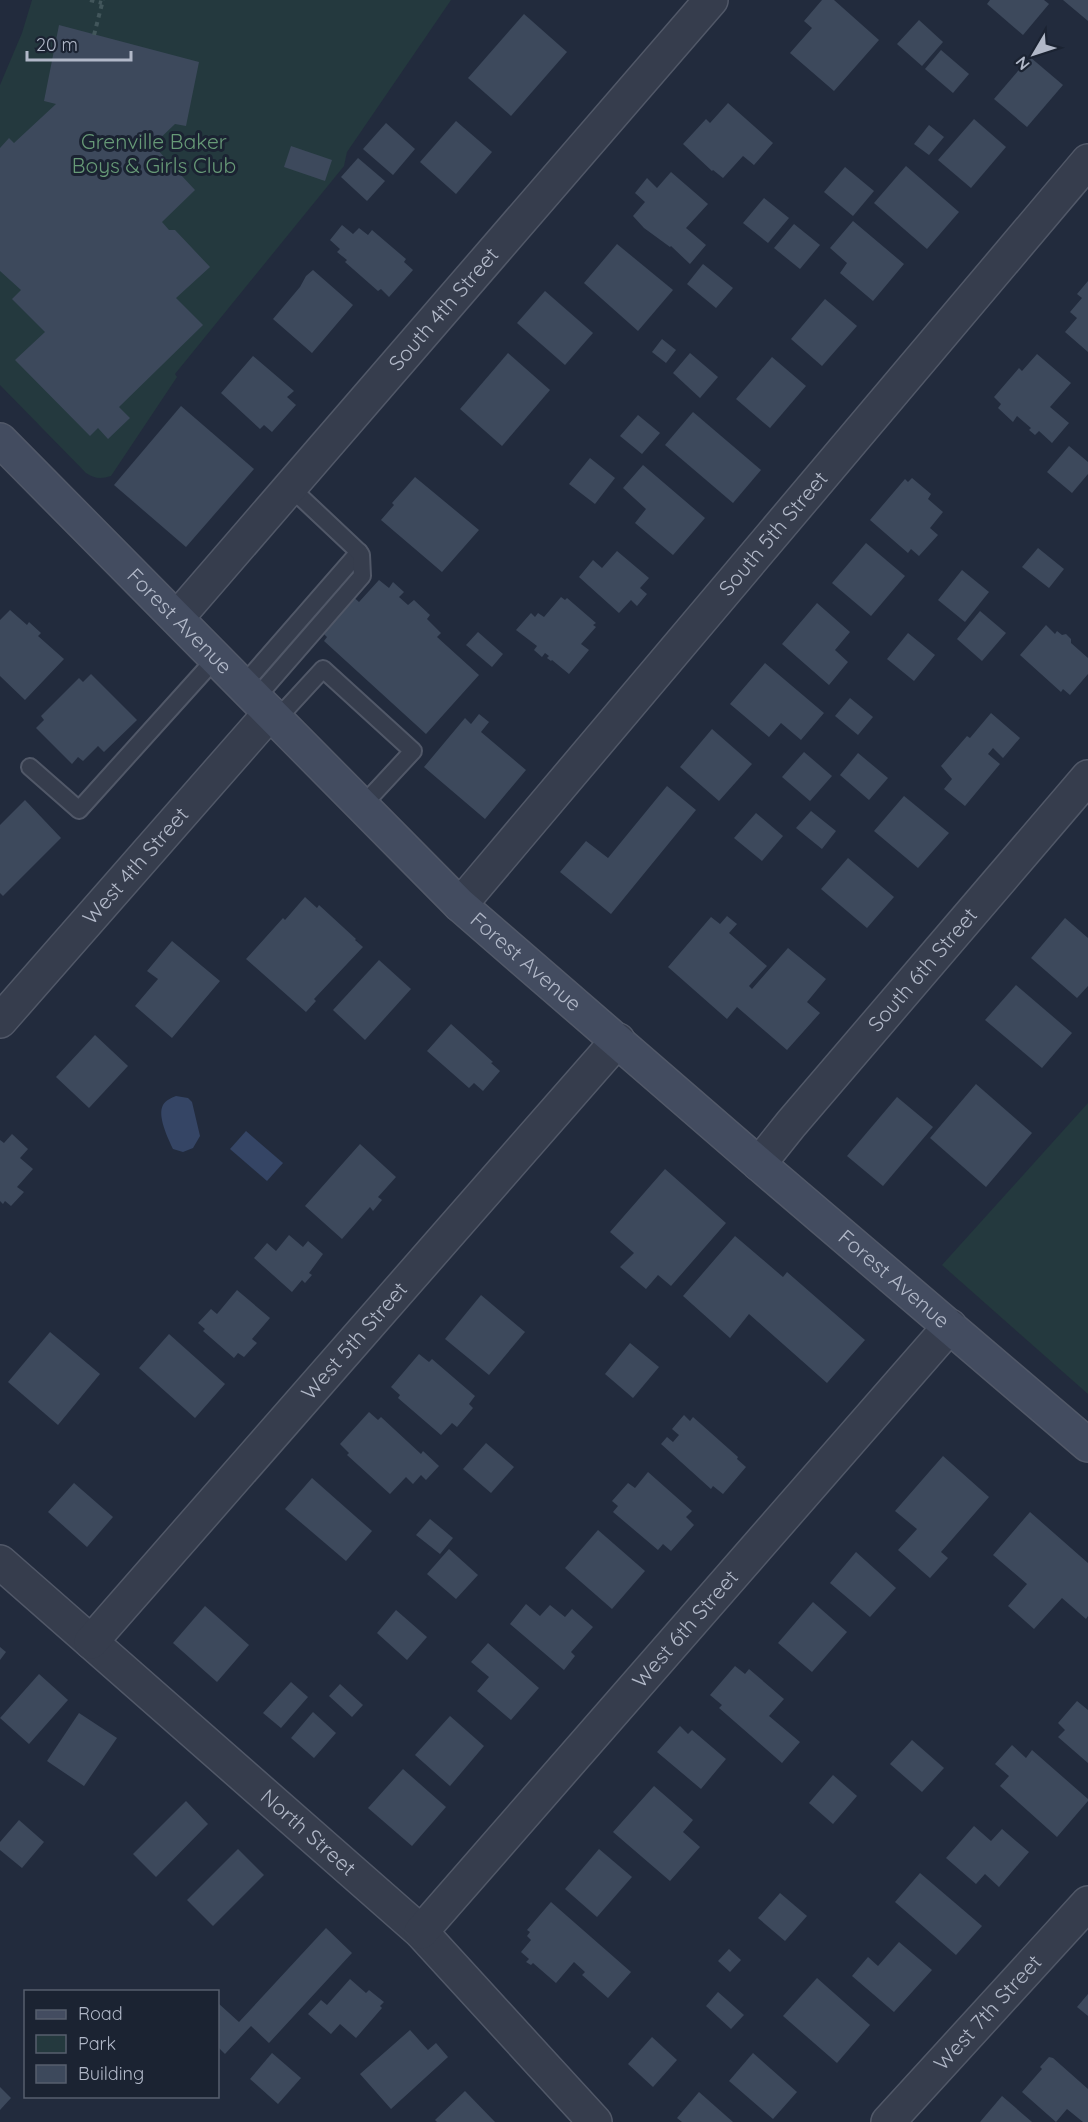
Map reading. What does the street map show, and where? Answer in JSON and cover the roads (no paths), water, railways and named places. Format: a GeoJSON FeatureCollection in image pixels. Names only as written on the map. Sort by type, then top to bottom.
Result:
{"type":"FeatureCollection","features":[{"type":"Feature","properties":{"kind":"main road","name":"Forest Avenue"},"geometry":{"type":"LineString","coordinates":[[0,440],[460,905],[1088,1445]]}},
{"type":"Feature","properties":{"kind":"street","name":"South 4th Street"},"geometry":{"type":"LineString","coordinates":[[177,618],[711,0]]}},
{"type":"Feature","properties":{"kind":"street","name":"South 5th Street"},"geometry":{"type":"LineString","coordinates":[[460,905],[1088,161]]}},
{"type":"Feature","properties":{"kind":"street","name":"West 4th Street"},"geometry":{"type":"LineString","coordinates":[[0,1021],[262,704]]}},
{"type":"Feature","properties":{"kind":"street","name":"South 6th Street"},"geometry":{"type":"LineString","coordinates":[[759,1164],[790,1124],[1088,777]]}},
{"type":"Feature","properties":{"kind":"street","name":"West 5th Street"},"geometry":{"type":"LineString","coordinates":[[91,1642],[618,1040]]}},
{"type":"Feature","properties":{"kind":"street","name":"West 6th Street"},"geometry":{"type":"LineString","coordinates":[[421,1932],[950,1326]]}},
{"type":"Feature","properties":{"kind":"street","name":"North Street"},"geometry":{"type":"LineString","coordinates":[[0,1562],[421,1932],[595,2122]]}},
{"type":"Feature","properties":{"kind":"street","name":"West 7th Street"},"geometry":{"type":"LineString","coordinates":[[888,2122],[1088,1903]]}},
{"type":"Feature","properties":{"kind":"lane"},"geometry":{"type":"LineString","coordinates":[[262,704],[362,576],[359,552],[290,487]]}},
{"type":"Feature","properties":{"kind":"lane"},"geometry":{"type":"LineString","coordinates":[[30,766],[79,810],[216,658]]}},
{"type":"Feature","properties":{"kind":"lane"},"geometry":{"type":"LineString","coordinates":[[262,704],[323,669],[413,751],[362,806]]}},
{"type":"Feature","properties":{"kind":"water"},"geometry":{"type":"Polygon","coordinates":[[[176,1096],[188,1098],[192,1102],[200,1136],[193,1148],[183,1152],[173,1149],[161,1115],[164,1103],[176,1096]]]}},
{"type":"Feature","properties":{"kind":"water"},"geometry":{"type":"Polygon","coordinates":[[[246,1131],[283,1163],[267,1181],[230,1149],[246,1131]]]}},
{"type":"Feature","properties":{"kind":"park label","name":"Grenville Baker Boys & Girls Club"},"geometry":{"type":"Point","coordinates":[154,154]}}]}
